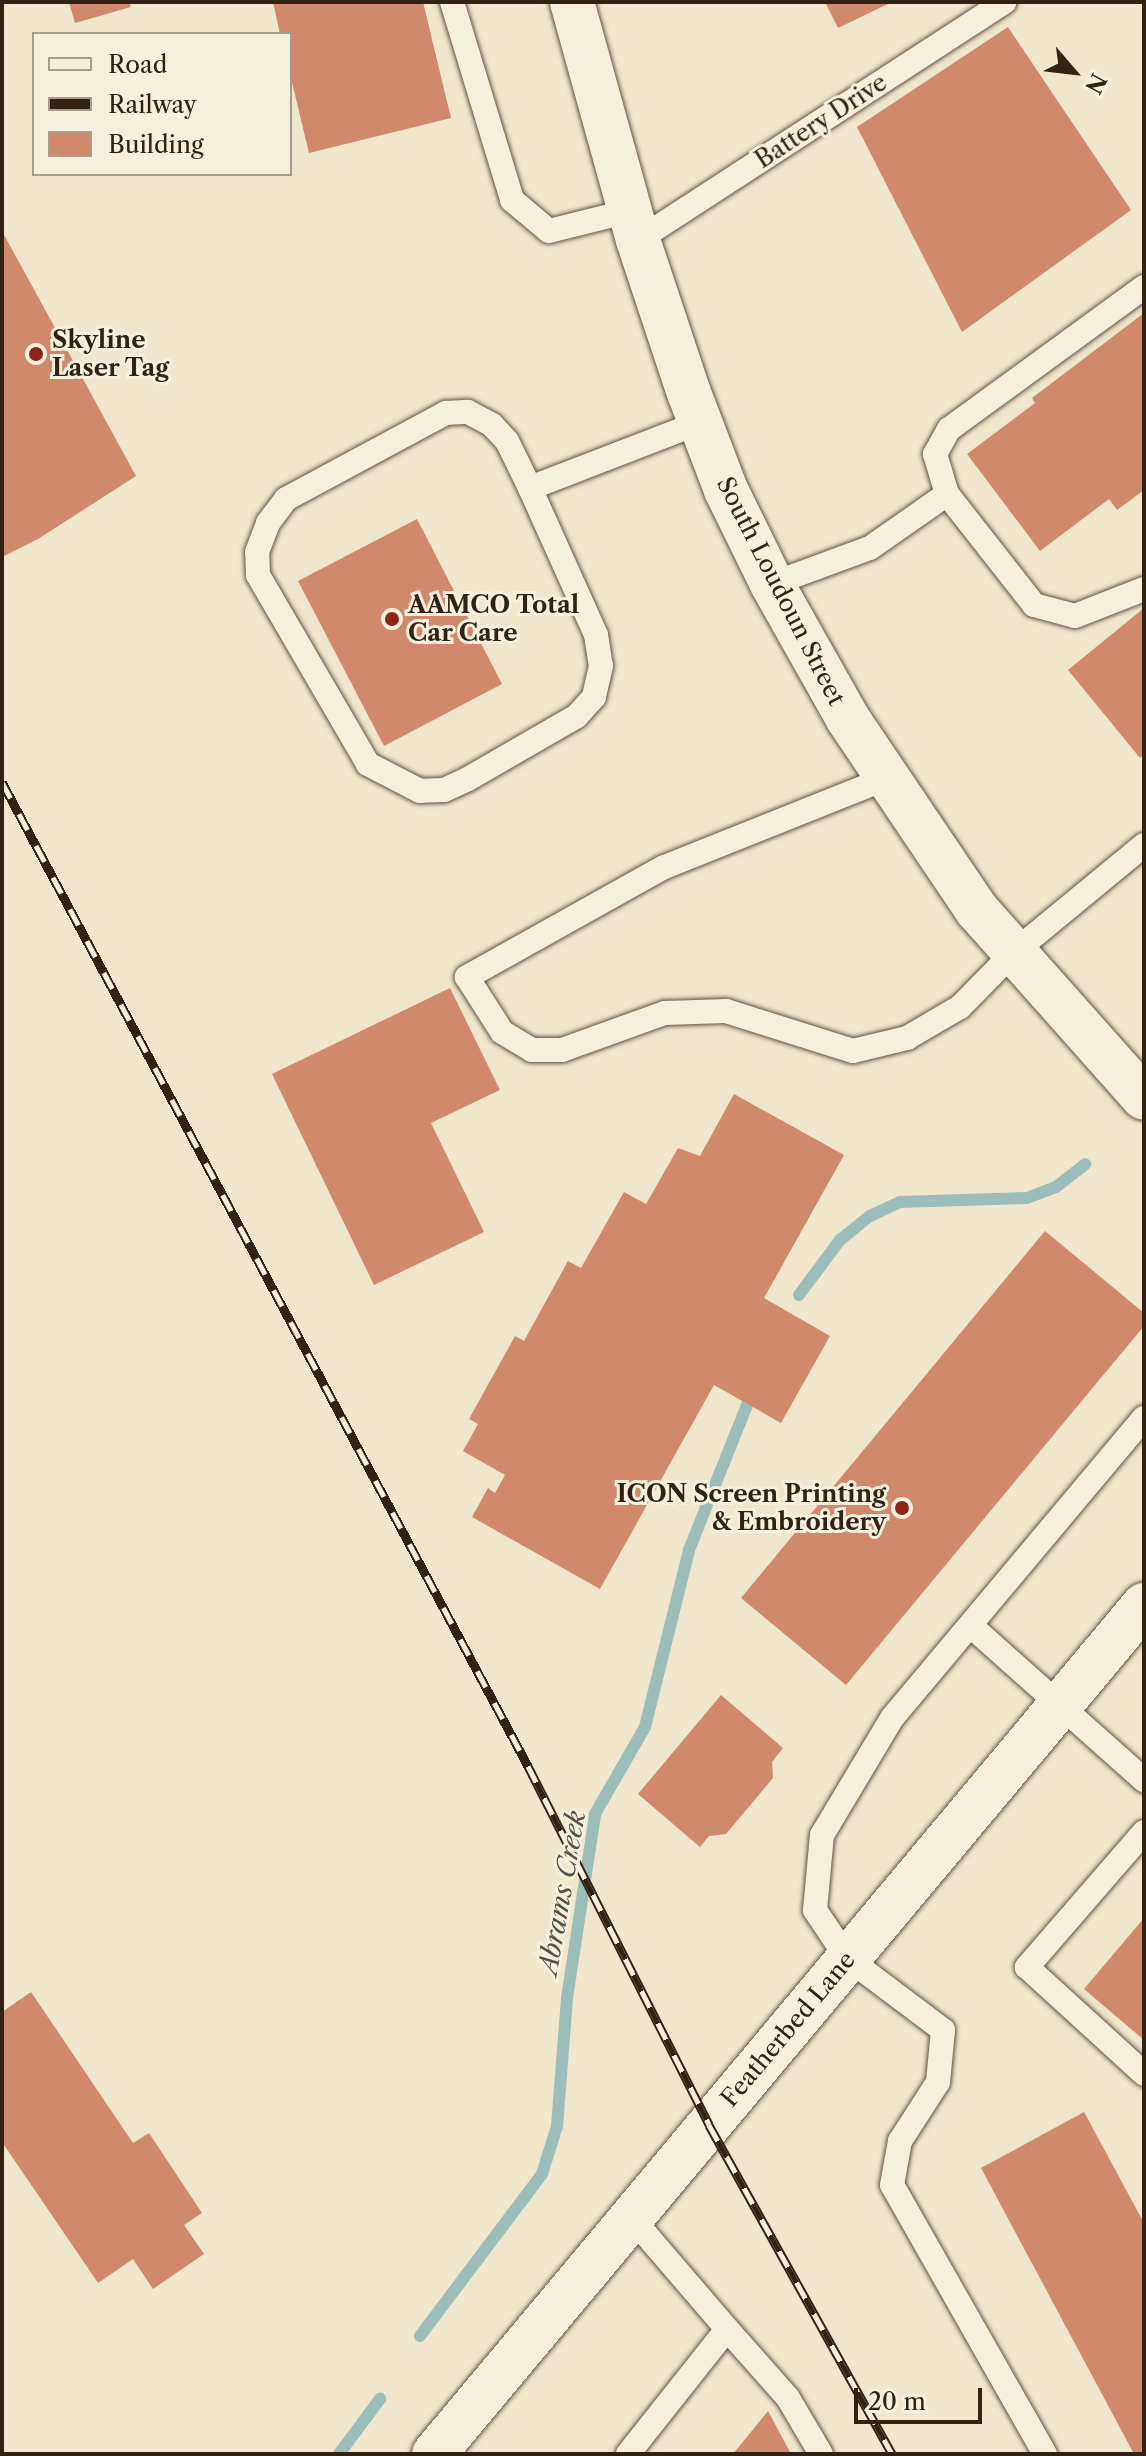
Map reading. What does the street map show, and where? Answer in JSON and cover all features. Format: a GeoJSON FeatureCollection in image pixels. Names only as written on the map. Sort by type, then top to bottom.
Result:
{"type":"FeatureCollection","features":[{"type":"Feature","properties":{"kind":"main road","name":"South Loudoun Street"},"geometry":{"type":"LineString","coordinates":[[572,2],[634,225],[701,422],[726,490],[772,584],[822,677],[977,910],[1144,1098]]}},
{"type":"Feature","properties":{"kind":"main road","name":"Featherbed Lane"},"geometry":{"type":"LineString","coordinates":[[434,2454],[1144,1605]]}},
{"type":"Feature","properties":{"kind":"lane","name":"Battery Drive"},"geometry":{"type":"LineString","coordinates":[[452,2],[512,200],[549,231],[634,225],[1005,2]]}},
{"type":"Feature","properties":{"kind":"lane"},"geometry":{"type":"LineString","coordinates":[[1144,287],[949,429],[935,454],[947,494],[1034,605],[1075,616],[1144,589]]}},
{"type":"Feature","properties":{"kind":"lane"},"geometry":{"type":"LineString","coordinates":[[468,412],[492,425],[507,441],[530,488],[596,635],[601,666],[594,697],[577,716],[468,779],[444,790],[420,791],[368,764],[271,600],[258,575],[257,552],[268,523],[286,499],[446,413],[468,412]]}},
{"type":"Feature","properties":{"kind":"lane"},"geometry":{"type":"LineString","coordinates":[[530,488],[701,422]]}},
{"type":"Feature","properties":{"kind":"lane"},"geometry":{"type":"LineString","coordinates":[[772,584],[870,548],[947,494]]}},
{"type":"Feature","properties":{"kind":"lane"},"geometry":{"type":"LineString","coordinates":[[887,778],[664,867],[467,977],[502,1032],[532,1050],[562,1050],[665,1013],[726,1011],[853,1051],[907,1038],[960,1007],[1013,953],[1144,845]]}},
{"type":"Feature","properties":{"kind":"lane"},"geometry":{"type":"LineString","coordinates":[[1045,2454],[892,2185],[900,2141],[938,2082],[943,2030],[847,1958],[815,1910],[822,1835],[892,1718],[1144,1418]]}},
{"type":"Feature","properties":{"kind":"lane"},"geometry":{"type":"LineString","coordinates":[[971,1626],[1144,1780]]}},
{"type":"Feature","properties":{"kind":"lane"},"geometry":{"type":"LineString","coordinates":[[1144,1832],[1027,1967],[1144,2074]]}},
{"type":"Feature","properties":{"kind":"lane"},"geometry":{"type":"LineString","coordinates":[[631,2217],[788,2398],[821,2454]]}},
{"type":"Feature","properties":{"kind":"lane"},"geometry":{"type":"LineString","coordinates":[[628,2454],[727,2329]]}},
{"type":"Feature","properties":{"kind":"building"},"geometry":{"type":"Polygon","coordinates":[[[69,2],[129,2],[131,7],[75,23],[69,2]]]}},
{"type":"Feature","properties":{"kind":"building"},"geometry":{"type":"Polygon","coordinates":[[[273,2],[423,2],[451,118],[309,153],[292,82],[292,32],[280,32],[273,2]]]}},
{"type":"Feature","properties":{"kind":"building"},"geometry":{"type":"Polygon","coordinates":[[[825,2],[892,2],[838,28],[825,2]]]}},
{"type":"Feature","properties":{"kind":"building"},"geometry":{"type":"Polygon","coordinates":[[[1008,27],[1131,210],[962,332],[857,127],[1008,27]]]}},
{"type":"Feature","properties":{"kind":"building","name":"Skyline Laser Tag"},"geometry":{"type":"Polygon","coordinates":[[[2,231],[136,476],[38,539],[2,557],[2,231]]]}},
{"type":"Feature","properties":{"kind":"building"},"geometry":{"type":"Polygon","coordinates":[[[1144,313],[1144,490],[1117,510],[1109,499],[1040,551],[967,454],[1035,403],[1032,398],[1144,313]]]}},
{"type":"Feature","properties":{"kind":"building"},"geometry":{"type":"Polygon","coordinates":[[[417,519],[502,684],[384,746],[298,581],[417,519]]]}},
{"type":"Feature","properties":{"kind":"building"},"geometry":{"type":"Polygon","coordinates":[[[1144,608],[1144,754],[1140,758],[1068,670],[1144,608]]]}},
{"type":"Feature","properties":{"kind":"building"},"geometry":{"type":"Polygon","coordinates":[[[450,988],[500,1090],[431,1123],[484,1232],[374,1285],[272,1074],[450,988]]]}},
{"type":"Feature","properties":{"kind":"building"},"geometry":{"type":"Polygon","coordinates":[[[734,1094],[844,1155],[764,1298],[830,1336],[781,1423],[714,1385],[600,1589],[472,1517],[488,1488],[495,1493],[505,1475],[463,1451],[478,1424],[469,1419],[515,1336],[524,1341],[568,1261],[581,1268],[624,1192],[646,1204],[678,1148],[700,1156],[734,1094]]]}},
{"type":"Feature","properties":{"kind":"building"},"geometry":{"type":"Polygon","coordinates":[[[1045,1231],[1144,1313],[1144,1326],[846,1685],[741,1598],[1045,1231]]]}},
{"type":"Feature","properties":{"kind":"building"},"geometry":{"type":"Polygon","coordinates":[[[721,1695],[783,1748],[772,1762],[773,1778],[726,1834],[709,1836],[700,1847],[638,1794],[721,1695]]]}},
{"type":"Feature","properties":{"kind":"building"},"geometry":{"type":"Polygon","coordinates":[[[1144,1918],[1144,2040],[1084,1989],[1144,1918]]]}},
{"type":"Feature","properties":{"kind":"building"},"geometry":{"type":"Polygon","coordinates":[[[31,1992],[133,2143],[149,2133],[202,2213],[184,2225],[204,2254],[153,2289],[133,2259],[98,2283],[2,2142],[2,2012],[31,1992]]]}},
{"type":"Feature","properties":{"kind":"building"},"geometry":{"type":"Polygon","coordinates":[[[1084,2112],[1144,2223],[1144,2454],[1134,2454],[981,2168],[1084,2112]]]}},
{"type":"Feature","properties":{"kind":"building"},"geometry":{"type":"Polygon","coordinates":[[[768,2411],[791,2454],[733,2454],[768,2411]]]}},
{"type":"Feature","properties":{"kind":"waterway","name":"Abrams Creek"},"geometry":{"type":"LineString","coordinates":[[799,1295],[840,1240],[870,1216],[900,1202],[1027,1198],[1056,1187],[1085,1164]]}},
{"type":"Feature","properties":{"kind":"waterway","name":"Abrams Creek"},"geometry":{"type":"LineString","coordinates":[[420,2336],[542,2174],[557,2126],[567,1998],[595,1814],[645,1727],[689,1550],[751,1395]]}},
{"type":"Feature","properties":{"kind":"waterway","name":"Abrams Creek"},"geometry":{"type":"LineString","coordinates":[[339,2454],[380,2399]]}},
{"type":"Feature","properties":{"kind":"railway"},"geometry":{"type":"LineString","coordinates":[[2,782],[528,1766],[709,2125],[892,2454]]}},
{"type":"Feature","properties":{"kind":"place","name":"Skyline Laser Tag"},"geometry":{"type":"Point","coordinates":[36,354]}},
{"type":"Feature","properties":{"kind":"place","name":"AAMCO Total Car Care"},"geometry":{"type":"Point","coordinates":[392,619]}},
{"type":"Feature","properties":{"kind":"place","name":"ICON Screen Printing & Embroidery"},"geometry":{"type":"Point","coordinates":[902,1508]}}]}
